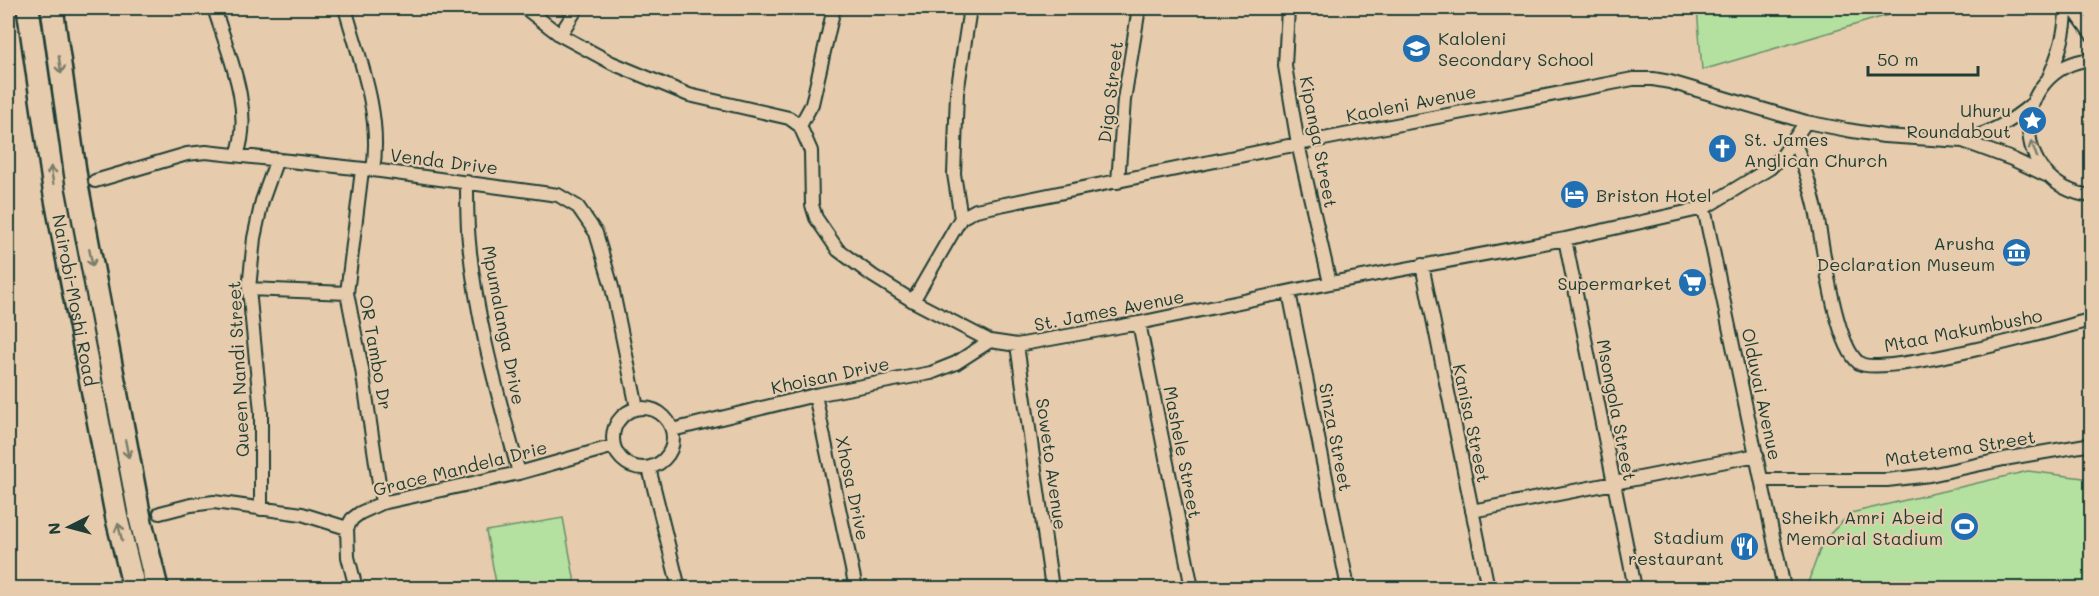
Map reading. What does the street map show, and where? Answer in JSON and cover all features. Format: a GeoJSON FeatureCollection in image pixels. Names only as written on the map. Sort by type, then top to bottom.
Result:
{"type":"FeatureCollection","features":[{"type":"Feature","properties":{"kind":"highway","name":"Nairobi-Moshi Road"},"geometry":{"type":"LineString","coordinates":[[28,8],[54,189],[117,519],[134,588]]}},
{"type":"Feature","properties":{"kind":"highway","name":"Nairobi-Moshi Road"},"geometry":{"type":"LineString","coordinates":[[52,8],[77,185],[140,518],[158,588]]}},
{"type":"Feature","properties":{"kind":"street"},"geometry":{"type":"LineString","coordinates":[[214,8],[241,102],[243,140],[237,155]]}},
{"type":"Feature","properties":{"kind":"street","name":"OR Tambo Dr"},"geometry":{"type":"LineString","coordinates":[[345,8],[371,101],[376,137],[368,170],[347,293],[362,369],[382,503]]}},
{"type":"Feature","properties":{"kind":"street"},"geometry":{"type":"LineString","coordinates":[[525,8],[560,35],[612,63],[689,95],[789,118],[800,126],[812,104],[834,8]]}},
{"type":"Feature","properties":{"kind":"street"},"geometry":{"type":"LineString","coordinates":[[560,35],[577,8]]}},
{"type":"Feature","properties":{"kind":"street"},"geometry":{"type":"LineString","coordinates":[[913,301],[961,218],[954,174],[957,93],[970,8]]}},
{"type":"Feature","properties":{"kind":"street","name":"Digo Street"},"geometry":{"type":"LineString","coordinates":[[1118,182],[1124,100],[1139,8]]}},
{"type":"Feature","properties":{"kind":"street","name":"Kipanga Street"},"geometry":{"type":"LineString","coordinates":[[1288,8],[1286,66],[1298,144],[1330,283]]}},
{"type":"Feature","properties":{"kind":"street"},"geometry":{"type":"LineString","coordinates":[[2066,8],[2066,24],[2060,52],[2032,104],[2028,126],[2032,149],[2046,175],[2059,185],[2086,195],[2091,202]]}},
{"type":"Feature","properties":{"kind":"street"},"geometry":{"type":"LineString","coordinates":[[2073,8],[2091,35]]}},
{"type":"Feature","properties":{"kind":"street"},"geometry":{"type":"LineString","coordinates":[[2048,78],[2063,67],[2080,60],[2091,59]]}},
{"type":"Feature","properties":{"kind":"street","name":"Kaoleni Avenue"},"geometry":{"type":"LineString","coordinates":[[961,218],[976,210],[1633,79],[1670,82],[1806,122],[1884,136],[1964,141],[2046,175]]}},
{"type":"Feature","properties":{"kind":"street","name":"Kaoleni Avenue"},"geometry":{"type":"LineString","coordinates":[[1964,141],[2010,122],[2032,104]]}},
{"type":"Feature","properties":{"kind":"street","name":"St. James Avenue"},"geometry":{"type":"LineString","coordinates":[[800,126],[811,150],[812,205],[816,218],[838,250],[873,276],[913,301],[990,341],[1017,345],[1139,324],[1330,283],[1565,239],[1704,208],[1770,168],[1794,141],[1806,122]]}},
{"type":"Feature","properties":{"kind":"street","name":"Mtaa Makumbusho"},"geometry":{"type":"LineString","coordinates":[[1794,141],[1807,172],[1838,321],[1851,354],[1861,364],[1868,366],[1904,364],[2026,337],[2091,319]]}},
{"type":"Feature","properties":{"kind":"street","name":"Venda Drive"},"geometry":{"type":"LineString","coordinates":[[95,182],[187,154],[207,152],[467,182],[558,195],[578,207],[596,233],[612,287],[637,408]]}},
{"type":"Feature","properties":{"kind":"street","name":"Queen Nandi Street"},"geometry":{"type":"LineString","coordinates":[[261,509],[261,412],[249,289],[254,238],[262,201],[277,159]]}},
{"type":"Feature","properties":{"kind":"street","name":"Mpumalanga Drive"},"geometry":{"type":"LineString","coordinates":[[467,182],[468,241],[474,283],[495,384],[519,473]]}},
{"type":"Feature","properties":{"kind":"street","name":"Olduvai Avenue"},"geometry":{"type":"LineString","coordinates":[[1704,208],[1784,588]]}},
{"type":"Feature","properties":{"kind":"street","name":"Msongola Street"},"geometry":{"type":"LineString","coordinates":[[1565,239],[1635,588]]}},
{"type":"Feature","properties":{"kind":"street","name":"Kanisa Street"},"geometry":{"type":"LineString","coordinates":[[1422,265],[1488,588]]}},
{"type":"Feature","properties":{"kind":"street"},"geometry":{"type":"LineString","coordinates":[[249,289],[347,293]]}},
{"type":"Feature","properties":{"kind":"street","name":"Sinza Street"},"geometry":{"type":"LineString","coordinates":[[1289,292],[1345,588]]}},
{"type":"Feature","properties":{"kind":"street","name":"Mashele Street"},"geometry":{"type":"LineString","coordinates":[[1139,324],[1192,588]]}},
{"type":"Feature","properties":{"kind":"street","name":"Khoisan Drive"},"geometry":{"type":"LineString","coordinates":[[672,430],[815,395],[931,373],[956,363],[990,341]]}},
{"type":"Feature","properties":{"kind":"street","name":"Soweto Avenue"},"geometry":{"type":"LineString","coordinates":[[1017,345],[1052,588]]}},
{"type":"Feature","properties":{"kind":"street","name":"Xhosa Drive"},"geometry":{"type":"LineString","coordinates":[[815,395],[856,588]]}},
{"type":"Feature","properties":{"kind":"street"},"geometry":{"type":"LineString","coordinates":[[637,408],[653,409],[661,414],[668,421],[672,430],[671,450],[658,465],[649,468],[639,469],[629,465],[621,459],[614,446],[613,430],[617,421],[624,413],[637,408]]}},
{"type":"Feature","properties":{"kind":"street","name":"Matetema Street"},"geometry":{"type":"LineString","coordinates":[[1762,480],[1887,480],[1929,475],[2091,444]]}},
{"type":"Feature","properties":{"kind":"street","name":"Grace Mandela Drie"},"geometry":{"type":"LineString","coordinates":[[347,528],[352,519],[360,513],[382,503],[519,473],[614,446]]}},
{"type":"Feature","properties":{"kind":"street"},"geometry":{"type":"LineString","coordinates":[[1472,511],[1757,455]]}},
{"type":"Feature","properties":{"kind":"street"},"geometry":{"type":"LineString","coordinates":[[649,468],[680,588]]}},
{"type":"Feature","properties":{"kind":"street"},"geometry":{"type":"LineString","coordinates":[[160,513],[214,502],[302,514],[347,528],[348,557],[356,588]]}},
{"type":"Feature","properties":{"kind":"green space"},"geometry":{"type":"Polygon","coordinates":[[[1697,8],[1912,8],[1702,70],[1697,8]]]}},
{"type":"Feature","properties":{"kind":"green space","name":"Sheikh Amri Abeid Memorial Stadium"},"geometry":{"type":"Polygon","coordinates":[[[2028,471],[2091,479],[2091,588],[1806,588],[1823,541],[1851,513],[2028,471]]]}},
{"type":"Feature","properties":{"kind":"green space"},"geometry":{"type":"Polygon","coordinates":[[[563,518],[576,588],[497,588],[486,531],[563,518]]]}},
{"type":"Feature","properties":{"kind":"place","name":"Kaloleni Secondary School"},"geometry":{"type":"Point","coordinates":[1417,48]}},
{"type":"Feature","properties":{"kind":"place","name":"Uhuru Roundabout"},"geometry":{"type":"Point","coordinates":[2032,120]}},
{"type":"Feature","properties":{"kind":"place","name":"St. James Anglican Church"},"geometry":{"type":"Point","coordinates":[1723,149]}},
{"type":"Feature","properties":{"kind":"place","name":"Briston Hotel"},"geometry":{"type":"Point","coordinates":[1575,195]}},
{"type":"Feature","properties":{"kind":"place","name":"Arusha Declaration Museum"},"geometry":{"type":"Point","coordinates":[2016,253]}},
{"type":"Feature","properties":{"kind":"place","name":"Supermarket"},"geometry":{"type":"Point","coordinates":[1693,283]}},
{"type":"Feature","properties":{"kind":"place","name":"Sheikh Amri Abeid Memorial Stadium"},"geometry":{"type":"Point","coordinates":[1964,527]}},
{"type":"Feature","properties":{"kind":"place","name":"Stadium restaurant"},"geometry":{"type":"Point","coordinates":[1745,547]}}]}
